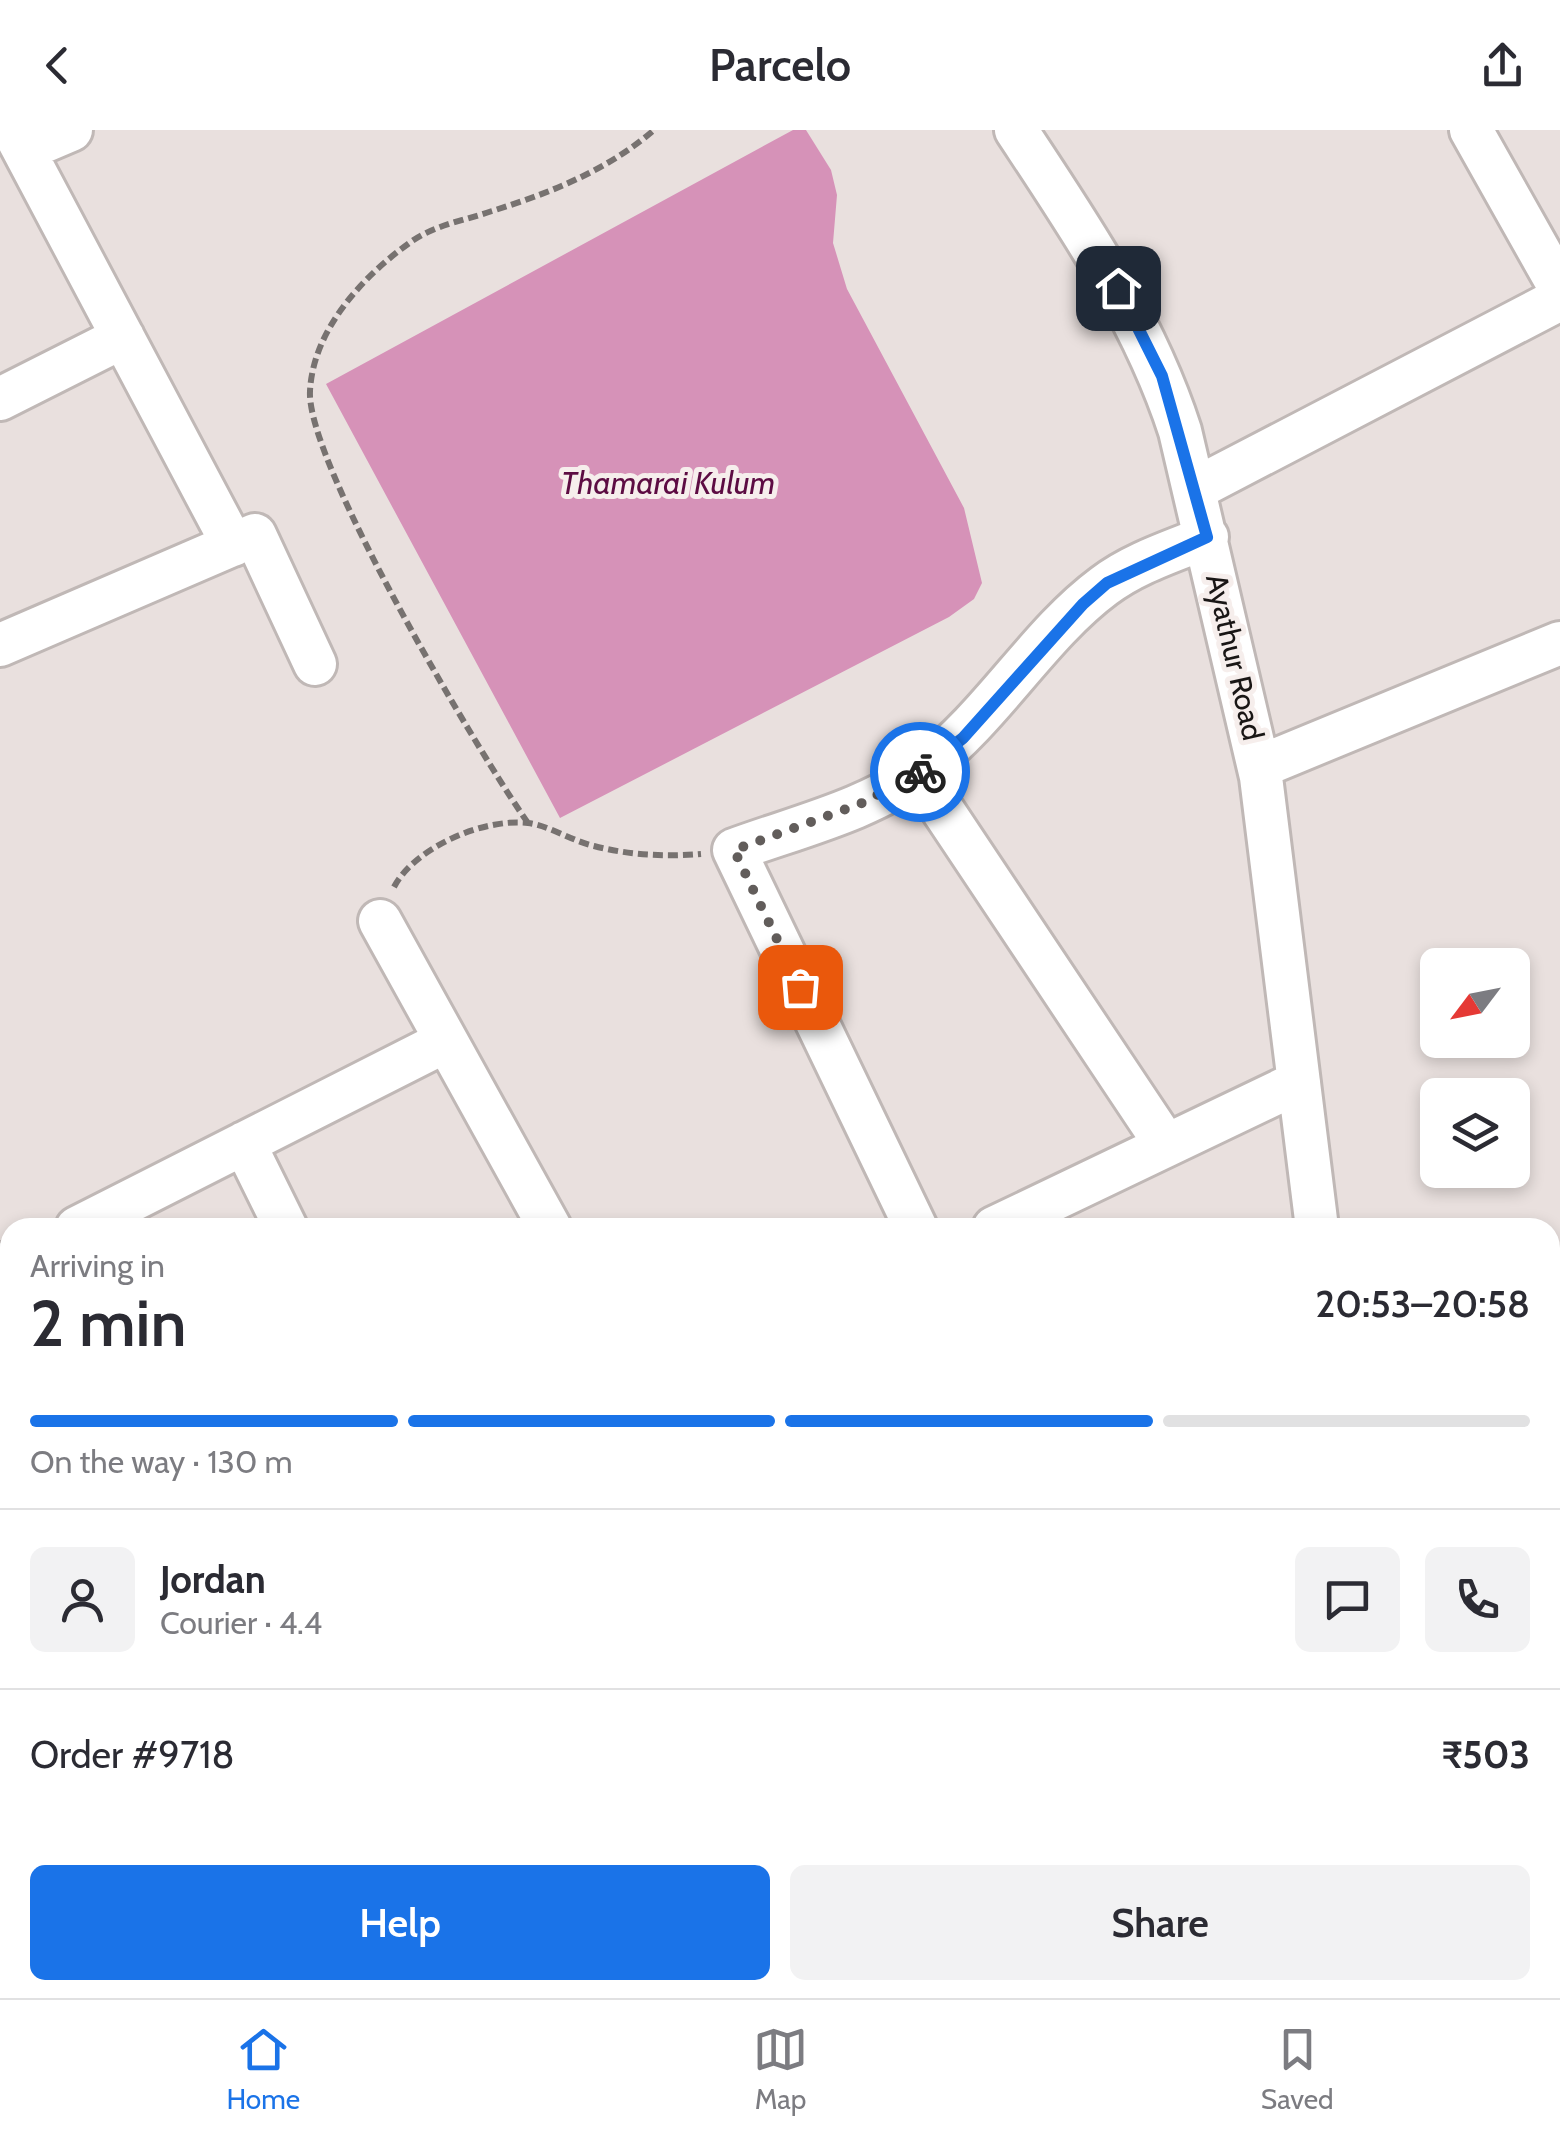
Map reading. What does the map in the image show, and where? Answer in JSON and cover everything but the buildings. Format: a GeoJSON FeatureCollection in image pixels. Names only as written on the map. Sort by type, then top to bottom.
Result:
{"type":"FeatureCollection","features":[{"type":"Feature","properties":{"kind":"street"},"geometry":{"type":"LineString","coordinates":[[71,130],[18,140],[232,545]]}},
{"type":"Feature","properties":{"kind":"street","name":"Ayathur Road"},"geometry":{"type":"LineString","coordinates":[[1016,130],[1134,314],[1162,376],[1195,489],[1259,767],[1316,1218]]}},
{"type":"Feature","properties":{"kind":"street"},"geometry":{"type":"LineString","coordinates":[[1470,130],[1560,288]]}},
{"type":"Feature","properties":{"kind":"street"},"geometry":{"type":"LineString","coordinates":[[1195,489],[1560,298]]}},
{"type":"Feature","properties":{"kind":"street"},"geometry":{"type":"LineString","coordinates":[[0,398],[122,337]]}},
{"type":"Feature","properties":{"kind":"street"},"geometry":{"type":"LineString","coordinates":[[0,645],[255,535],[315,664]]}},
{"type":"Feature","properties":{"kind":"street"},"geometry":{"type":"LineString","coordinates":[[911,1218],[734,850],[860,804],[918,773],[963,738],[1083,604],[1107,583],[1207,537]]}},
{"type":"Feature","properties":{"kind":"street"},"geometry":{"type":"LineString","coordinates":[[1259,767],[1560,643]]}},
{"type":"Feature","properties":{"kind":"street"},"geometry":{"type":"LineString","coordinates":[[918,773],[1166,1145]]}},
{"type":"Feature","properties":{"kind":"street"},"geometry":{"type":"LineString","coordinates":[[380,920],[544,1218]]}},
{"type":"Feature","properties":{"kind":"street"},"geometry":{"type":"LineString","coordinates":[[98,1218],[444,1042]]}},
{"type":"Feature","properties":{"kind":"street"},"geometry":{"type":"LineString","coordinates":[[1015,1218],[1300,1082]]}},
{"type":"Feature","properties":{"kind":"street"},"geometry":{"type":"LineString","coordinates":[[244,1143],[281,1218]]}},
{"type":"Feature","properties":{"kind":"path"},"geometry":{"type":"LineString","coordinates":[[528,823],[485,761],[374,553],[312,420],[310,390],[322,341],[354,291],[408,244],[433,228],[545,194],[602,166],[654,130]]}},
{"type":"Feature","properties":{"kind":"path"},"geometry":{"type":"LineString","coordinates":[[380,920],[396,881],[436,846],[480,829],[528,823],[594,846],[648,855],[734,850]]}},
{"type":"Feature","properties":{"kind":"water","name":"Thamarai Kulum"},"geometry":{"type":"Polygon","coordinates":[[[793,130],[806,130],[831,170],[837,195],[833,243],[847,289],[964,508],[982,583],[974,599],[949,617],[560,818],[326,384],[793,130]]]}},
{"type":"Feature","properties":{"kind":"way so far"},"geometry":{"type":"LineString","coordinates":[[800,987],[734,850],[860,804],[920,772]]}},
{"type":"Feature","properties":{"kind":"route"},"geometry":{"type":"LineString","coordinates":[[920,772],[963,738],[1083,604],[1107,583],[1207,537],[1162,376],[1118,288]]}}]}
